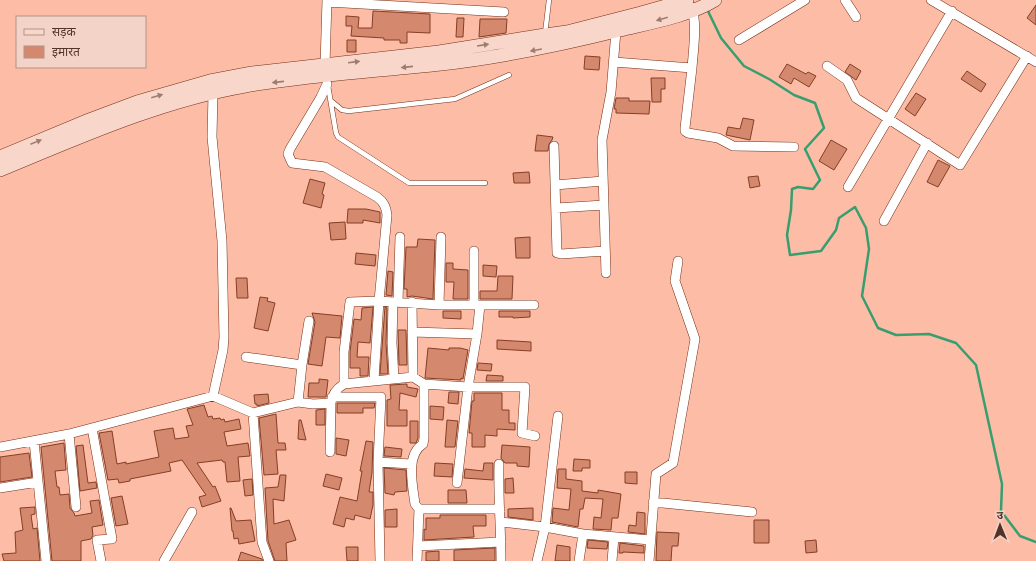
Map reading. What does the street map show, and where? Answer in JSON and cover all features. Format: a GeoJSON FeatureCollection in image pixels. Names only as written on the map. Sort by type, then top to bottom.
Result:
{"type":"FeatureCollection","features":[{"type":"Feature","properties":{"kind":"main road"},"geometry":{"type":"LineString","coordinates":[[0,157],[96,117],[157,95],[231,77],[277,70],[326,75],[439,52],[567,32],[641,13],[715,0]]}},
{"type":"Feature","properties":{"kind":"main road"},"geometry":{"type":"LineString","coordinates":[[0,170],[135,116],[213,93],[265,83],[494,56],[540,49],[616,31],[692,4]]}},
{"type":"Feature","properties":{"kind":"street"},"geometry":{"type":"LineString","coordinates":[[739,40],[805,0]]}},
{"type":"Feature","properties":{"kind":"street"},"geometry":{"type":"LineString","coordinates":[[845,0],[856,17]]}},
{"type":"Feature","properties":{"kind":"street"},"geometry":{"type":"LineString","coordinates":[[931,0],[1036,62]]}},
{"type":"Feature","properties":{"kind":"street"},"geometry":{"type":"LineString","coordinates":[[374,380],[379,301],[387,215],[383,202],[330,169],[319,166],[292,163],[288,154],[321,97],[326,75],[327,1],[504,12]]}},
{"type":"Feature","properties":{"kind":"street"},"geometry":{"type":"LineString","coordinates":[[692,4],[694,28],[692,68],[685,128],[686,132],[718,138],[733,146],[794,147]]}},
{"type":"Feature","properties":{"kind":"street"},"geometry":{"type":"LineString","coordinates":[[848,187],[952,12]]}},
{"type":"Feature","properties":{"kind":"street"},"geometry":{"type":"LineString","coordinates":[[606,273],[602,140],[611,92],[616,31]]}},
{"type":"Feature","properties":{"kind":"street"},"geometry":{"type":"LineString","coordinates":[[827,66],[847,80],[856,98],[960,164],[1027,56]]}},
{"type":"Feature","properties":{"kind":"street"},"geometry":{"type":"LineString","coordinates":[[614,62],[692,68]]}},
{"type":"Feature","properties":{"kind":"street"},"geometry":{"type":"LineString","coordinates":[[213,93],[212,137],[222,241],[224,337],[223,350],[213,396]]}},
{"type":"Feature","properties":{"kind":"street"},"geometry":{"type":"LineString","coordinates":[[884,221],[927,143]]}},
{"type":"Feature","properties":{"kind":"street"},"geometry":{"type":"LineString","coordinates":[[554,146],[557,253],[605,252]]}},
{"type":"Feature","properties":{"kind":"street"},"geometry":{"type":"LineString","coordinates":[[555,185],[604,181]]}},
{"type":"Feature","properties":{"kind":"street"},"geometry":{"type":"LineString","coordinates":[[556,208],[604,205]]}},
{"type":"Feature","properties":{"kind":"street"},"geometry":{"type":"LineString","coordinates":[[394,378],[392,343],[400,237]]}},
{"type":"Feature","properties":{"kind":"street"},"geometry":{"type":"LineString","coordinates":[[439,305],[441,237]]}},
{"type":"Feature","properties":{"kind":"street"},"geometry":{"type":"LineString","coordinates":[[457,483],[468,387],[477,334],[474,251]]}},
{"type":"Feature","properties":{"kind":"street"},"geometry":{"type":"LineString","coordinates":[[649,561],[656,474],[673,462],[695,338],[675,281],[678,261]]}},
{"type":"Feature","properties":{"kind":"street"},"geometry":{"type":"LineString","coordinates":[[344,384],[344,352],[350,302],[412,302],[439,305],[534,305]]}},
{"type":"Feature","properties":{"kind":"street"},"geometry":{"type":"LineString","coordinates":[[412,302],[413,377]]}},
{"type":"Feature","properties":{"kind":"street"},"geometry":{"type":"LineString","coordinates":[[298,402],[309,321]]}},
{"type":"Feature","properties":{"kind":"street"},"geometry":{"type":"LineString","coordinates":[[412,332],[477,334]]}},
{"type":"Feature","properties":{"kind":"street"},"geometry":{"type":"LineString","coordinates":[[246,357],[302,365]]}},
{"type":"Feature","properties":{"kind":"street"},"geometry":{"type":"LineString","coordinates":[[330,452],[331,400],[336,389],[344,384],[394,378],[413,377],[424,384],[468,387],[524,387],[522,433],[535,436]]}},
{"type":"Feature","properties":{"kind":"street"},"geometry":{"type":"LineString","coordinates":[[417,561],[419,509],[415,504],[411,464],[418,447],[423,444],[424,438],[424,384]]}},
{"type":"Feature","properties":{"kind":"street"},"geometry":{"type":"LineString","coordinates":[[0,447],[69,434],[213,396],[253,413],[298,402],[313,404],[331,400],[381,397],[378,462],[380,561]]}},
{"type":"Feature","properties":{"kind":"street"},"geometry":{"type":"LineString","coordinates":[[253,413],[262,542],[269,561]]}},
{"type":"Feature","properties":{"kind":"street"},"geometry":{"type":"LineString","coordinates":[[537,561],[545,527],[558,416]]}},
{"type":"Feature","properties":{"kind":"street"},"geometry":{"type":"LineString","coordinates":[[92,428],[112,539],[97,540],[101,561]]}},
{"type":"Feature","properties":{"kind":"street"},"geometry":{"type":"LineString","coordinates":[[69,434],[76,506]]}},
{"type":"Feature","properties":{"kind":"street"},"geometry":{"type":"LineString","coordinates":[[34,440],[46,561]]}},
{"type":"Feature","properties":{"kind":"street"},"geometry":{"type":"LineString","coordinates":[[378,462],[411,464]]}},
{"type":"Feature","properties":{"kind":"street"},"geometry":{"type":"LineString","coordinates":[[499,464],[498,491],[501,522],[501,561]]}},
{"type":"Feature","properties":{"kind":"street"},"geometry":{"type":"LineString","coordinates":[[0,488],[38,482]]}},
{"type":"Feature","properties":{"kind":"street"},"geometry":{"type":"LineString","coordinates":[[653,502],[752,512]]}},
{"type":"Feature","properties":{"kind":"street"},"geometry":{"type":"LineString","coordinates":[[419,509],[500,509]]}},
{"type":"Feature","properties":{"kind":"street"},"geometry":{"type":"LineString","coordinates":[[164,561],[192,512]]}},
{"type":"Feature","properties":{"kind":"street"},"geometry":{"type":"LineString","coordinates":[[501,522],[545,527],[583,534],[650,540]]}},
{"type":"Feature","properties":{"kind":"street"},"geometry":{"type":"LineString","coordinates":[[579,561],[583,534]]}},
{"type":"Feature","properties":{"kind":"street"},"geometry":{"type":"LineString","coordinates":[[612,561],[614,537]]}},
{"type":"Feature","properties":{"kind":"street"},"geometry":{"type":"LineString","coordinates":[[418,546],[501,542]]}},
{"type":"Feature","properties":{"kind":"lane"},"geometry":{"type":"LineString","coordinates":[[545,35],[549,0]]}},
{"type":"Feature","properties":{"kind":"lane"},"geometry":{"type":"LineString","coordinates":[[326,75],[336,133],[338,137],[409,183],[485,183]]}},
{"type":"Feature","properties":{"kind":"lane"},"geometry":{"type":"LineString","coordinates":[[331,102],[342,110],[349,111],[455,99],[509,75]]}},
{"type":"Feature","properties":{"kind":"building"},"geometry":{"type":"Polygon","coordinates":[[[1036,5],[1036,25],[1027,18],[1036,5]]]}},
{"type":"Feature","properties":{"kind":"building"},"geometry":{"type":"Polygon","coordinates":[[[373,11],[430,14],[430,33],[407,32],[407,43],[400,43],[400,40],[384,40],[384,38],[351,36],[352,26],[346,26],[346,16],[359,17],[358,28],[372,28],[373,11]]]}},
{"type":"Feature","properties":{"kind":"building"},"geometry":{"type":"Polygon","coordinates":[[[457,18],[464,18],[463,37],[456,37],[457,18]]]}},
{"type":"Feature","properties":{"kind":"building"},"geometry":{"type":"Polygon","coordinates":[[[480,19],[507,19],[506,33],[479,37],[480,19]]]}},
{"type":"Feature","properties":{"kind":"building"},"geometry":{"type":"Polygon","coordinates":[[[347,40],[356,40],[356,52],[347,52],[347,40]]]}},
{"type":"Feature","properties":{"kind":"building"},"geometry":{"type":"Polygon","coordinates":[[[585,56],[600,57],[599,70],[584,69],[585,56]]]}},
{"type":"Feature","properties":{"kind":"building"},"geometry":{"type":"Polygon","coordinates":[[[787,64],[806,74],[808,72],[816,76],[809,87],[794,78],[791,84],[779,77],[787,64]]]}},
{"type":"Feature","properties":{"kind":"building"},"geometry":{"type":"Polygon","coordinates":[[[850,64],[861,71],[856,80],[845,72],[850,64]]]}},
{"type":"Feature","properties":{"kind":"building"},"geometry":{"type":"Polygon","coordinates":[[[967,71],[986,84],[981,92],[961,79],[967,71]]]}},
{"type":"Feature","properties":{"kind":"building"},"geometry":{"type":"Polygon","coordinates":[[[651,78],[665,78],[665,89],[661,89],[661,102],[652,102],[651,78]]]}},
{"type":"Feature","properties":{"kind":"building"},"geometry":{"type":"Polygon","coordinates":[[[916,93],[926,99],[915,116],[905,109],[916,93]]]}},
{"type":"Feature","properties":{"kind":"building"},"geometry":{"type":"Polygon","coordinates":[[[616,98],[629,98],[629,101],[650,101],[649,114],[616,113],[616,109],[614,109],[616,98]]]}},
{"type":"Feature","properties":{"kind":"building"},"geometry":{"type":"Polygon","coordinates":[[[743,118],[754,120],[750,140],[726,135],[728,127],[740,129],[743,118]]]}},
{"type":"Feature","properties":{"kind":"building"},"geometry":{"type":"Polygon","coordinates":[[[537,135],[553,137],[549,144],[548,151],[535,151],[537,135]]]}},
{"type":"Feature","properties":{"kind":"building"},"geometry":{"type":"Polygon","coordinates":[[[831,140],[847,149],[834,170],[819,161],[831,140]]]}},
{"type":"Feature","properties":{"kind":"building"},"geometry":{"type":"Polygon","coordinates":[[[938,160],[950,166],[938,187],[927,182],[938,160]]]}},
{"type":"Feature","properties":{"kind":"building"},"geometry":{"type":"Polygon","coordinates":[[[529,172],[530,183],[514,183],[513,173],[529,172]]]}},
{"type":"Feature","properties":{"kind":"building"},"geometry":{"type":"Polygon","coordinates":[[[758,176],[760,186],[750,188],[748,177],[758,176]]]}},
{"type":"Feature","properties":{"kind":"building"},"geometry":{"type":"Polygon","coordinates":[[[310,179],[325,183],[322,194],[324,195],[321,208],[303,203],[310,179]]]}},
{"type":"Feature","properties":{"kind":"building"},"geometry":{"type":"Polygon","coordinates":[[[348,209],[366,209],[380,212],[380,223],[363,220],[363,223],[347,223],[348,209]]]}},
{"type":"Feature","properties":{"kind":"building"},"geometry":{"type":"Polygon","coordinates":[[[345,222],[346,239],[331,240],[329,223],[345,222]]]}},
{"type":"Feature","properties":{"kind":"building"},"geometry":{"type":"Polygon","coordinates":[[[530,237],[530,258],[516,258],[515,238],[530,237]]]}},
{"type":"Feature","properties":{"kind":"building"},"geometry":{"type":"Polygon","coordinates":[[[418,239],[435,240],[433,299],[412,296],[407,297],[407,289],[404,289],[406,247],[417,247],[418,239]]]}},
{"type":"Feature","properties":{"kind":"building"},"geometry":{"type":"Polygon","coordinates":[[[356,253],[376,255],[375,266],[355,264],[356,253]]]}},
{"type":"Feature","properties":{"kind":"building"},"geometry":{"type":"Polygon","coordinates":[[[446,263],[453,263],[453,269],[468,270],[468,299],[453,299],[454,282],[446,282],[446,263]]]}},
{"type":"Feature","properties":{"kind":"building"},"geometry":{"type":"Polygon","coordinates":[[[483,265],[497,266],[496,277],[483,276],[483,265]]]}},
{"type":"Feature","properties":{"kind":"building"},"geometry":{"type":"Polygon","coordinates":[[[388,271],[393,272],[392,296],[386,295],[388,271]]]}},
{"type":"Feature","properties":{"kind":"building"},"geometry":{"type":"Polygon","coordinates":[[[498,276],[513,276],[512,299],[480,299],[480,291],[497,291],[498,276]]]}},
{"type":"Feature","properties":{"kind":"building"},"geometry":{"type":"Polygon","coordinates":[[[236,278],[247,278],[248,298],[237,298],[236,278]]]}},
{"type":"Feature","properties":{"kind":"building"},"geometry":{"type":"Polygon","coordinates":[[[260,297],[268,298],[267,301],[275,303],[268,331],[254,328],[260,297]]]}},
{"type":"Feature","properties":{"kind":"building"},"geometry":{"type":"Polygon","coordinates":[[[373,307],[370,343],[358,342],[357,357],[369,357],[368,376],[360,376],[360,368],[350,368],[350,352],[354,319],[361,320],[362,308],[373,307]]]}},
{"type":"Feature","properties":{"kind":"building"},"geometry":{"type":"Polygon","coordinates":[[[385,307],[387,308],[386,343],[388,374],[380,374],[385,307]]]}},
{"type":"Feature","properties":{"kind":"building"},"geometry":{"type":"Polygon","coordinates":[[[443,311],[461,311],[461,319],[443,318],[443,311]]]}},
{"type":"Feature","properties":{"kind":"building"},"geometry":{"type":"Polygon","coordinates":[[[499,311],[530,311],[530,317],[499,317],[499,311]]]}},
{"type":"Feature","properties":{"kind":"building"},"geometry":{"type":"Polygon","coordinates":[[[312,313],[342,316],[340,338],[326,337],[322,366],[308,364],[315,322],[312,313]]]}},
{"type":"Feature","properties":{"kind":"building"},"geometry":{"type":"Polygon","coordinates":[[[398,330],[406,330],[407,365],[399,365],[398,330]]]}},
{"type":"Feature","properties":{"kind":"building"},"geometry":{"type":"Polygon","coordinates":[[[497,340],[531,342],[531,351],[497,349],[497,340]]]}},
{"type":"Feature","properties":{"kind":"building"},"geometry":{"type":"Polygon","coordinates":[[[428,348],[449,350],[449,348],[460,348],[468,350],[463,379],[425,378],[428,348]]]}},
{"type":"Feature","properties":{"kind":"building"},"geometry":{"type":"Polygon","coordinates":[[[478,363],[492,364],[491,371],[477,370],[478,363]]]}},
{"type":"Feature","properties":{"kind":"building"},"geometry":{"type":"Polygon","coordinates":[[[487,375],[503,376],[503,381],[486,381],[487,375]]]}},
{"type":"Feature","properties":{"kind":"building"},"geometry":{"type":"Polygon","coordinates":[[[319,379],[328,380],[326,397],[308,397],[309,383],[319,383],[319,379]]]}},
{"type":"Feature","properties":{"kind":"building"},"geometry":{"type":"Polygon","coordinates":[[[407,384],[407,387],[418,389],[416,397],[400,393],[399,410],[407,410],[407,426],[387,426],[387,400],[391,399],[390,385],[407,384]]]}},
{"type":"Feature","properties":{"kind":"building"},"geometry":{"type":"Polygon","coordinates":[[[449,392],[459,392],[458,404],[448,403],[449,392]]]}},
{"type":"Feature","properties":{"kind":"building"},"geometry":{"type":"Polygon","coordinates":[[[474,393],[502,393],[502,410],[509,410],[509,423],[515,423],[515,430],[497,429],[497,436],[485,435],[485,447],[472,447],[472,433],[469,433],[474,393]]]}},
{"type":"Feature","properties":{"kind":"building"},"geometry":{"type":"Polygon","coordinates":[[[268,394],[269,403],[257,406],[257,404],[255,404],[254,395],[268,394]]]}},
{"type":"Feature","properties":{"kind":"building"},"geometry":{"type":"Polygon","coordinates":[[[337,403],[375,403],[374,408],[363,408],[363,413],[337,413],[337,403]]]}},
{"type":"Feature","properties":{"kind":"building"},"geometry":{"type":"Polygon","coordinates":[[[204,405],[208,417],[212,416],[213,419],[224,419],[225,422],[239,419],[241,429],[224,432],[227,446],[248,443],[250,456],[238,457],[240,481],[227,482],[225,462],[222,460],[197,463],[213,487],[215,486],[221,501],[202,507],[199,497],[206,495],[182,460],[169,463],[171,471],[130,479],[130,481],[119,483],[118,479],[108,480],[99,433],[112,431],[117,464],[126,462],[126,464],[159,457],[154,431],[173,428],[175,439],[189,437],[186,426],[193,425],[187,409],[204,405]]]}},
{"type":"Feature","properties":{"kind":"building"},"geometry":{"type":"Polygon","coordinates":[[[430,406],[444,407],[443,420],[430,419],[430,406]]]}},
{"type":"Feature","properties":{"kind":"building"},"geometry":{"type":"Polygon","coordinates":[[[325,409],[325,425],[316,425],[316,410],[325,409]]]}},
{"type":"Feature","properties":{"kind":"building"},"geometry":{"type":"Polygon","coordinates":[[[276,414],[278,443],[285,443],[286,450],[276,450],[278,474],[264,475],[259,418],[276,414]]]}},
{"type":"Feature","properties":{"kind":"building"},"geometry":{"type":"Polygon","coordinates":[[[299,420],[301,420],[306,440],[298,439],[299,420]]]}},
{"type":"Feature","properties":{"kind":"building"},"geometry":{"type":"Polygon","coordinates":[[[447,420],[458,421],[455,447],[445,447],[447,420]]]}},
{"type":"Feature","properties":{"kind":"building"},"geometry":{"type":"Polygon","coordinates":[[[410,421],[418,421],[418,438],[416,443],[410,443],[410,421]]]}},
{"type":"Feature","properties":{"kind":"building"},"geometry":{"type":"Polygon","coordinates":[[[336,438],[349,440],[346,456],[336,454],[336,438]]]}},
{"type":"Feature","properties":{"kind":"building"},"geometry":{"type":"Polygon","coordinates":[[[366,441],[373,442],[372,473],[369,492],[373,492],[373,505],[370,519],[355,515],[354,520],[346,518],[344,527],[333,524],[340,497],[357,501],[362,471],[360,471],[366,441]]]}},
{"type":"Feature","properties":{"kind":"building"},"geometry":{"type":"Polygon","coordinates":[[[64,443],[66,470],[55,471],[57,487],[59,487],[60,495],[69,494],[70,508],[75,516],[92,513],[90,501],[99,500],[103,525],[92,527],[93,535],[91,539],[81,541],[81,561],[52,561],[41,447],[64,443]]]}},
{"type":"Feature","properties":{"kind":"building"},"geometry":{"type":"Polygon","coordinates":[[[83,445],[88,483],[96,482],[97,488],[80,491],[76,446],[83,445]]]}},
{"type":"Feature","properties":{"kind":"building"},"geometry":{"type":"Polygon","coordinates":[[[502,445],[530,447],[529,467],[517,466],[517,463],[505,463],[501,458],[502,445]]]}},
{"type":"Feature","properties":{"kind":"building"},"geometry":{"type":"Polygon","coordinates":[[[385,447],[402,449],[401,457],[384,456],[385,447]]]}},
{"type":"Feature","properties":{"kind":"building"},"geometry":{"type":"Polygon","coordinates":[[[29,453],[32,477],[0,482],[0,457],[29,453]]]}},
{"type":"Feature","properties":{"kind":"building"},"geometry":{"type":"Polygon","coordinates":[[[574,459],[590,460],[590,468],[582,468],[582,471],[573,471],[574,459]]]}},
{"type":"Feature","properties":{"kind":"building"},"geometry":{"type":"Polygon","coordinates":[[[435,463],[453,464],[452,477],[434,476],[435,463]]]}},
{"type":"Feature","properties":{"kind":"building"},"geometry":{"type":"Polygon","coordinates":[[[484,463],[493,463],[493,480],[464,478],[465,469],[483,471],[484,463]]]}},
{"type":"Feature","properties":{"kind":"building"},"geometry":{"type":"Polygon","coordinates":[[[384,468],[406,470],[407,491],[395,492],[394,495],[385,493],[384,468]]]}},
{"type":"Feature","properties":{"kind":"building"},"geometry":{"type":"Polygon","coordinates":[[[558,469],[566,469],[566,479],[582,481],[582,491],[598,493],[598,490],[621,494],[618,518],[612,518],[611,530],[593,529],[594,517],[601,518],[603,499],[585,498],[583,509],[580,509],[578,527],[552,522],[553,508],[569,510],[571,489],[557,488],[558,469]]]}},
{"type":"Feature","properties":{"kind":"building"},"geometry":{"type":"Polygon","coordinates":[[[625,472],[637,472],[637,484],[625,483],[625,472]]]}},
{"type":"Feature","properties":{"kind":"building"},"geometry":{"type":"Polygon","coordinates":[[[326,474],[342,478],[339,490],[323,486],[326,474]]]}},
{"type":"Feature","properties":{"kind":"building"},"geometry":{"type":"Polygon","coordinates":[[[280,475],[286,475],[284,501],[273,499],[274,524],[289,520],[296,540],[286,543],[287,561],[275,561],[268,541],[265,488],[278,487],[280,475]]]}},
{"type":"Feature","properties":{"kind":"building"},"geometry":{"type":"Polygon","coordinates":[[[513,478],[514,493],[505,493],[505,479],[513,478]]]}},
{"type":"Feature","properties":{"kind":"building"},"geometry":{"type":"Polygon","coordinates":[[[252,479],[253,495],[245,496],[243,480],[252,479]]]}},
{"type":"Feature","properties":{"kind":"building"},"geometry":{"type":"Polygon","coordinates":[[[448,490],[466,490],[467,503],[448,503],[448,490]]]}},
{"type":"Feature","properties":{"kind":"building"},"geometry":{"type":"Polygon","coordinates":[[[122,496],[128,524],[116,526],[111,498],[122,496]]]}},
{"type":"Feature","properties":{"kind":"building"},"geometry":{"type":"Polygon","coordinates":[[[35,507],[35,514],[31,515],[33,529],[37,528],[40,561],[4,561],[2,554],[16,553],[15,532],[23,530],[20,508],[35,507]]]}},
{"type":"Feature","properties":{"kind":"building"},"geometry":{"type":"Polygon","coordinates":[[[230,508],[236,521],[251,520],[255,541],[239,544],[238,538],[234,539],[230,508]]]}},
{"type":"Feature","properties":{"kind":"building"},"geometry":{"type":"Polygon","coordinates":[[[533,508],[533,520],[508,517],[508,509],[533,508]]]}},
{"type":"Feature","properties":{"kind":"building"},"geometry":{"type":"Polygon","coordinates":[[[397,509],[397,527],[385,527],[385,510],[397,509]]]}},
{"type":"Feature","properties":{"kind":"building"},"geometry":{"type":"Polygon","coordinates":[[[637,512],[645,513],[645,534],[628,532],[629,525],[636,526],[637,512]]]}},
{"type":"Feature","properties":{"kind":"building"},"geometry":{"type":"Polygon","coordinates":[[[440,515],[486,515],[486,526],[473,526],[474,537],[424,540],[426,518],[440,518],[440,515]]]}},
{"type":"Feature","properties":{"kind":"building"},"geometry":{"type":"Polygon","coordinates":[[[754,520],[769,520],[769,543],[754,543],[754,520]]]}},
{"type":"Feature","properties":{"kind":"building"},"geometry":{"type":"Polygon","coordinates":[[[657,532],[679,533],[678,546],[672,546],[671,561],[656,561],[657,532]]]}},
{"type":"Feature","properties":{"kind":"building"},"geometry":{"type":"Polygon","coordinates":[[[588,540],[608,542],[607,549],[587,548],[588,540]]]}},
{"type":"Feature","properties":{"kind":"building"},"geometry":{"type":"Polygon","coordinates":[[[816,540],[817,552],[806,553],[805,541],[816,540]]]}},
{"type":"Feature","properties":{"kind":"building"},"geometry":{"type":"Polygon","coordinates":[[[620,543],[644,546],[644,553],[619,553],[620,543]]]}},
{"type":"Feature","properties":{"kind":"building"},"geometry":{"type":"Polygon","coordinates":[[[557,545],[570,547],[570,561],[555,561],[557,545]]]}},
{"type":"Feature","properties":{"kind":"building"},"geometry":{"type":"Polygon","coordinates":[[[346,547],[358,547],[358,561],[347,561],[346,547]]]}},
{"type":"Feature","properties":{"kind":"building"},"geometry":{"type":"Polygon","coordinates":[[[495,548],[495,561],[454,561],[454,550],[495,548]]]}},
{"type":"Feature","properties":{"kind":"building"},"geometry":{"type":"Polygon","coordinates":[[[439,551],[439,561],[426,561],[426,552],[439,551]]]}},
{"type":"Feature","properties":{"kind":"building"},"geometry":{"type":"Polygon","coordinates":[[[241,552],[262,559],[263,561],[238,561],[241,552]]]}},
{"type":"Feature","properties":{"kind":"waterway"},"geometry":{"type":"LineString","coordinates":[[707,9],[721,38],[744,66],[769,79],[794,95],[815,103],[824,128],[805,149],[820,180],[813,189],[798,187],[792,189],[791,210],[787,235],[790,255],[821,251],[836,230],[839,218],[855,207],[866,228],[869,249],[862,296],[878,328],[896,335],[929,334],[956,343],[976,365],[1002,484],[1001,511],[1020,536],[1036,542]]}}]}
